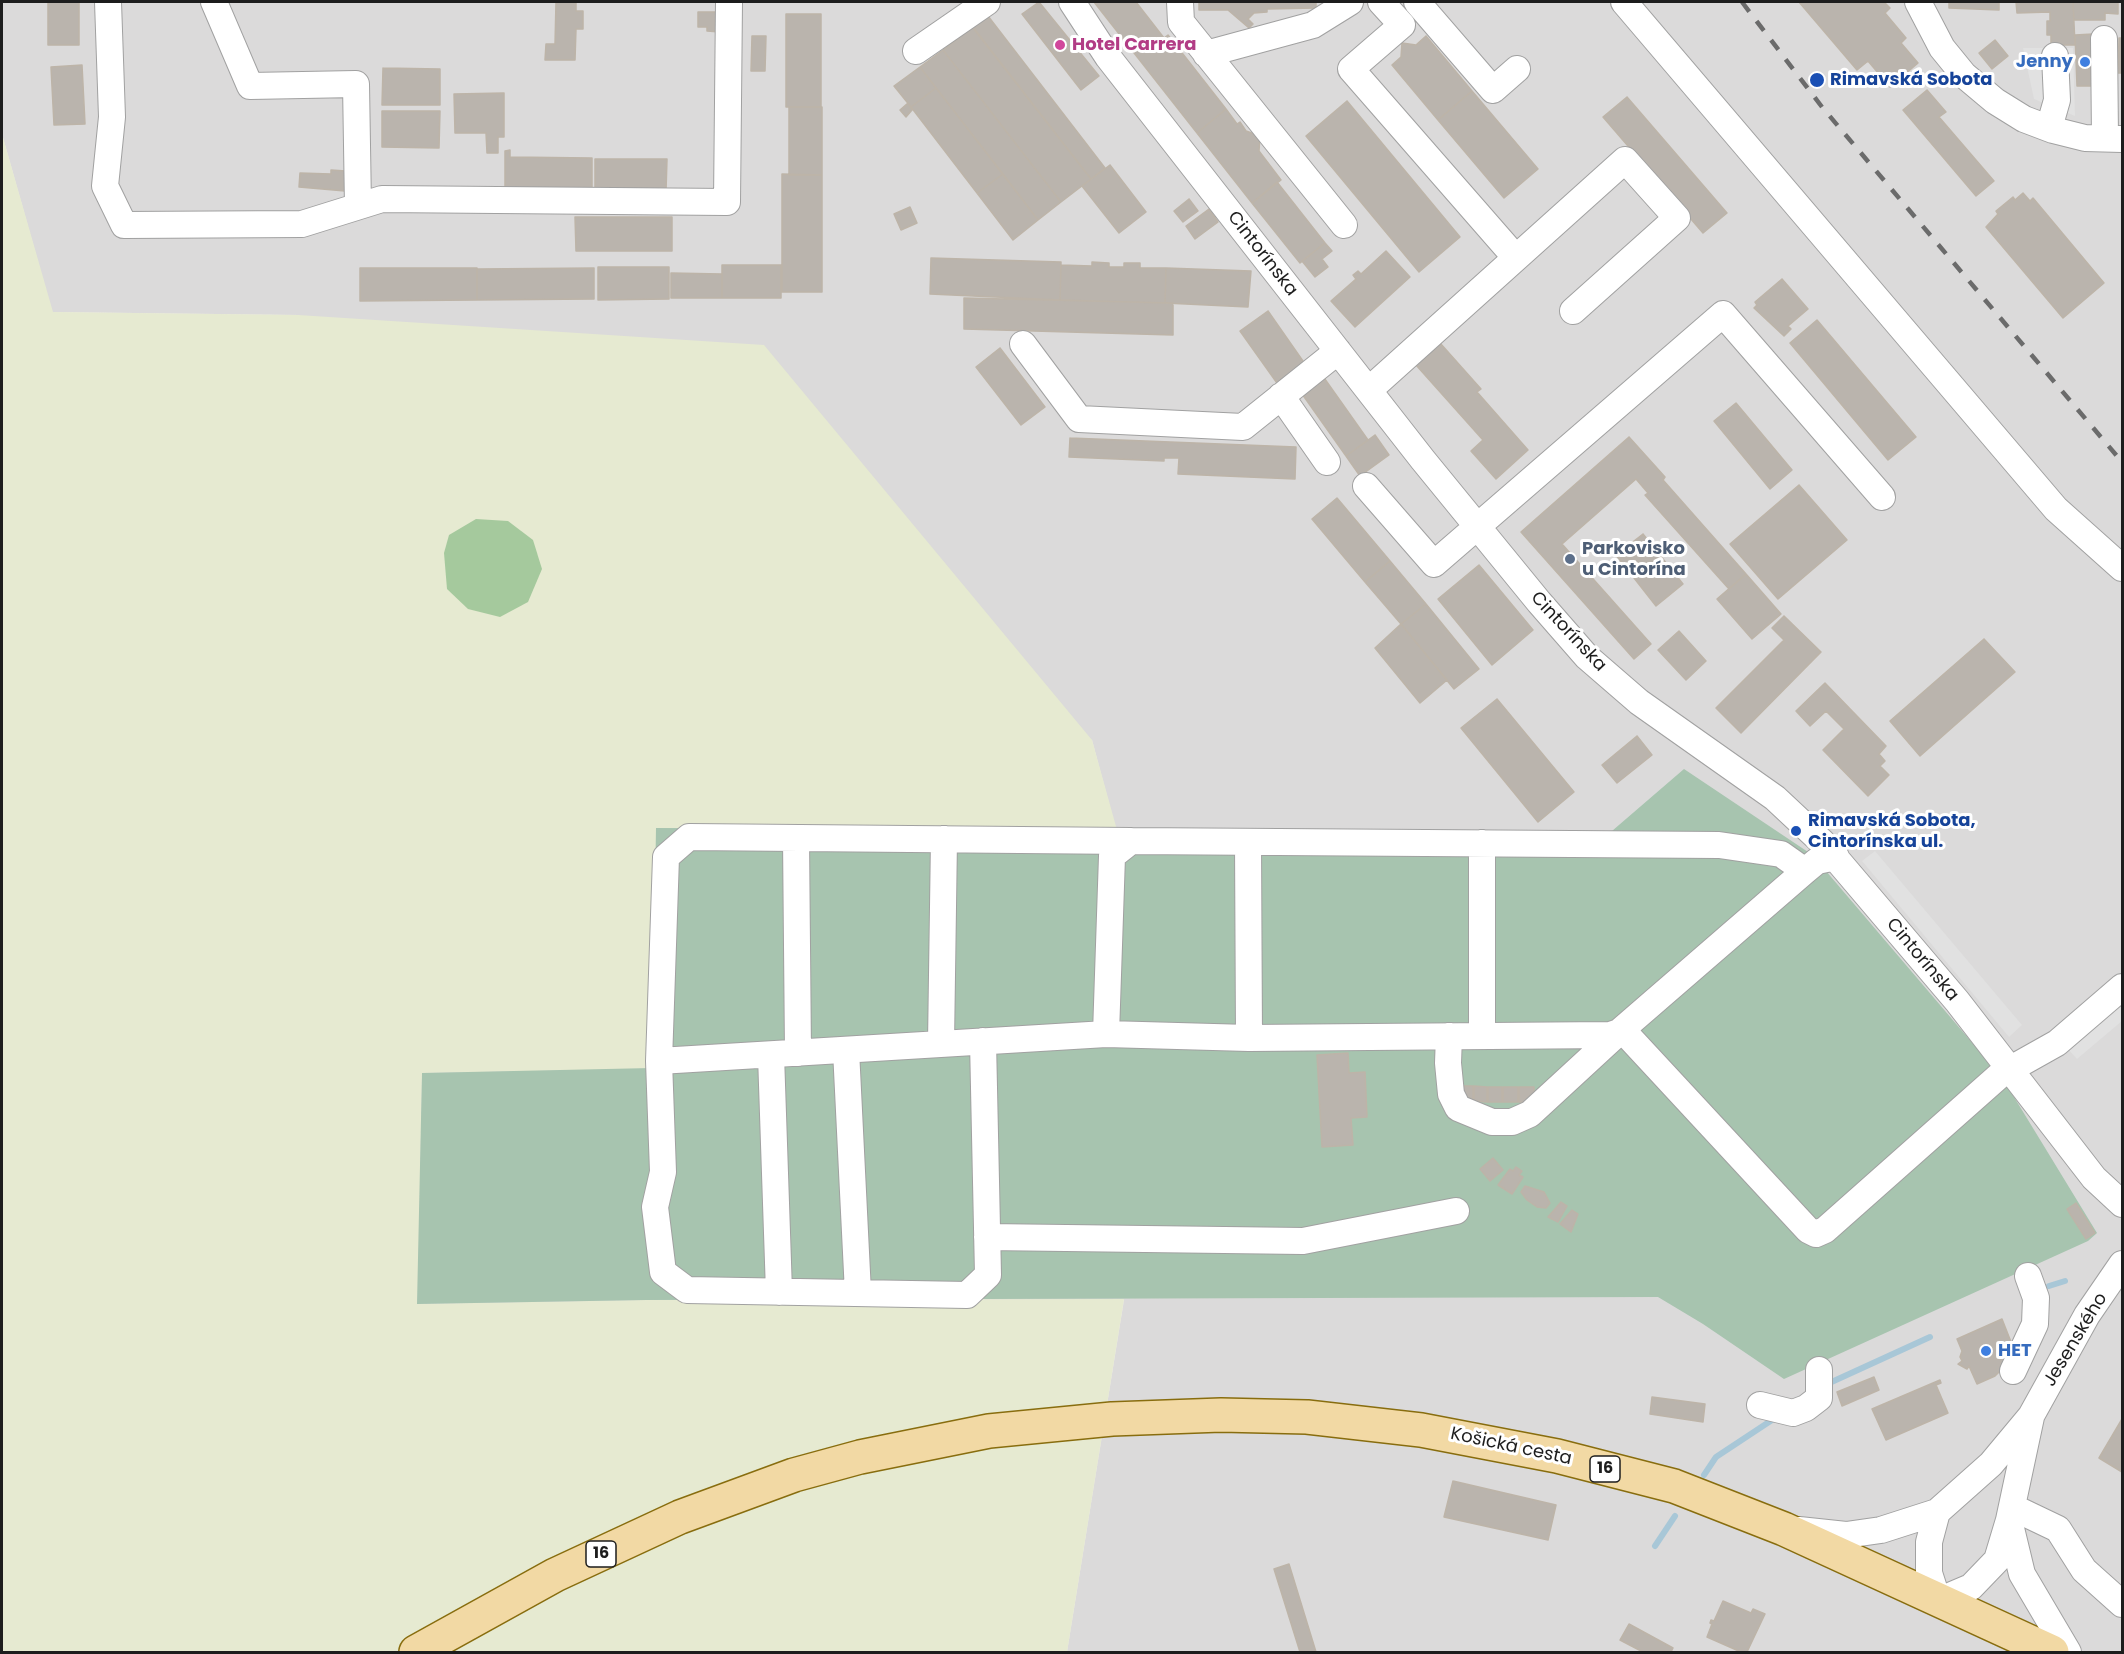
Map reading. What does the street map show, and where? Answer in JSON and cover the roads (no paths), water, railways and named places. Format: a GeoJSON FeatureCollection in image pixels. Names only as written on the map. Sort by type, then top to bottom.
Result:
{"type":"FeatureCollection","features":[{"type":"Feature","properties":{"kind":"main road","name":"Košická cesta"},"geometry":{"type":"LineString","coordinates":[[416,1653],[565,1570],[680,1517],[794,1475],[860,1457],[988,1431],[1112,1419],[1221,1415],[1307,1417],[1440,1433],[1557,1456],[1674,1486],[1784,1529],[2052,1653]]}},
{"type":"Feature","properties":{"kind":"street"},"geometry":{"type":"LineString","coordinates":[[108,2],[112,117],[105,186],[124,225],[302,224],[382,199],[726,202],[729,2]]}},
{"type":"Feature","properties":{"kind":"street"},"geometry":{"type":"LineString","coordinates":[[214,2],[250,86],[356,84],[358,206]]}},
{"type":"Feature","properties":{"kind":"street"},"geometry":{"type":"LineString","coordinates":[[916,51],[987,2]]}},
{"type":"Feature","properties":{"kind":"street","name":"Cintorínska"},"geometry":{"type":"LineString","coordinates":[[1072,2],[1108,57],[1338,351],[1477,526],[1587,657],[1639,702],[1775,798],[1836,857],[2010,1069],[2094,1178],[2122,1204]]}},
{"type":"Feature","properties":{"kind":"street"},"geometry":{"type":"LineString","coordinates":[[1180,2],[1181,22],[1344,225]]}},
{"type":"Feature","properties":{"kind":"street"},"geometry":{"type":"LineString","coordinates":[[1206,54],[1313,25],[1350,2]]}},
{"type":"Feature","properties":{"kind":"street"},"geometry":{"type":"LineString","coordinates":[[1381,2],[1402,25],[1351,69],[1516,258]]}},
{"type":"Feature","properties":{"kind":"street"},"geometry":{"type":"LineString","coordinates":[[1417,2],[1493,90],[1516,69]]}},
{"type":"Feature","properties":{"kind":"street"},"geometry":{"type":"LineString","coordinates":[[1624,2],[2056,509],[2122,568]]}},
{"type":"Feature","properties":{"kind":"street"},"geometry":{"type":"LineString","coordinates":[[1918,2],[1942,48],[1964,75],[1995,101],[2024,119],[2085,138],[2114,139],[2104,39]]}},
{"type":"Feature","properties":{"kind":"street"},"geometry":{"type":"LineString","coordinates":[[2049,128],[2057,100],[2055,56]]}},
{"type":"Feature","properties":{"kind":"street"},"geometry":{"type":"LineString","coordinates":[[1369,390],[1625,160],[1677,218],[1573,311]]}},
{"type":"Feature","properties":{"kind":"street"},"geometry":{"type":"LineString","coordinates":[[1366,486],[1434,564],[1723,314],[1882,497]]}},
{"type":"Feature","properties":{"kind":"street"},"geometry":{"type":"LineString","coordinates":[[1023,344],[1079,419],[1243,427],[1338,351]]}},
{"type":"Feature","properties":{"kind":"street"},"geometry":{"type":"LineString","coordinates":[[1281,396],[1327,462]]}},
{"type":"Feature","properties":{"kind":"street"},"geometry":{"type":"LineString","coordinates":[[983,1041],[988,1275],[967,1295],[687,1290],[663,1272],[655,1208],[663,1172],[659,1061],[666,857],[689,837],[1719,845],[1781,854],[1805,871]]}},
{"type":"Feature","properties":{"kind":"street"},"geometry":{"type":"LineString","coordinates":[[796,838],[798,1053]]}},
{"type":"Feature","properties":{"kind":"street"},"geometry":{"type":"LineString","coordinates":[[941,1043],[944,839]]}},
{"type":"Feature","properties":{"kind":"street"},"geometry":{"type":"LineString","coordinates":[[1106,1034],[1112,856],[1131,841]]}},
{"type":"Feature","properties":{"kind":"street"},"geometry":{"type":"LineString","coordinates":[[1248,842],[1249,1038]]}},
{"type":"Feature","properties":{"kind":"street"},"geometry":{"type":"LineString","coordinates":[[1482,843],[1482,1034]]}},
{"type":"Feature","properties":{"kind":"street"},"geometry":{"type":"LineString","coordinates":[[1449,1036],[1448,1063],[1451,1094],[1458,1108],[1492,1122],[1512,1122],[1530,1114],[1619,1032],[1805,871],[1817,861],[1836,857]]}},
{"type":"Feature","properties":{"kind":"street"},"geometry":{"type":"LineString","coordinates":[[659,1061],[1106,1034],[1249,1038],[1482,1034],[1586,1037],[1619,1032],[1629,1037],[1808,1230],[1816,1234],[1825,1230],[2000,1075],[2057,1043],[2122,987]]}},
{"type":"Feature","properties":{"kind":"street"},"geometry":{"type":"LineString","coordinates":[[846,1050],[858,1293]]}},
{"type":"Feature","properties":{"kind":"street"},"geometry":{"type":"LineString","coordinates":[[771,1054],[779,1292]]}},
{"type":"Feature","properties":{"kind":"street"},"geometry":{"type":"LineString","coordinates":[[987,1238],[1302,1241],[1456,1211]]}},
{"type":"Feature","properties":{"kind":"street","name":"Jesenského"},"geometry":{"type":"LineString","coordinates":[[2031,1416],[2088,1315],[2122,1264]]}},
{"type":"Feature","properties":{"kind":"street"},"geometry":{"type":"LineString","coordinates":[[2013,1371],[2036,1324],[2036,1298],[2028,1276]]}},
{"type":"Feature","properties":{"kind":"street"},"geometry":{"type":"LineString","coordinates":[[1760,1405],[1793,1413],[1806,1408],[1819,1398],[1819,1370]]}},
{"type":"Feature","properties":{"kind":"street"},"geometry":{"type":"LineString","coordinates":[[1784,1529],[1846,1535],[1881,1530],[1937,1512],[1991,1464],[2031,1416]]}},
{"type":"Feature","properties":{"kind":"street"},"geometry":{"type":"LineString","coordinates":[[1937,1512],[1929,1542],[1929,1573],[1938,1601],[1971,1587],[1997,1560],[2011,1513],[2031,1416]]}},
{"type":"Feature","properties":{"kind":"street"},"geometry":{"type":"LineString","coordinates":[[2011,1513],[2058,1529],[2084,1570],[2122,1604]]}},
{"type":"Feature","properties":{"kind":"street"},"geometry":{"type":"LineString","coordinates":[[2011,1513],[2022,1574],[2068,1653]]}},
{"type":"Feature","properties":{"kind":"waterway"},"geometry":{"type":"LineString","coordinates":[[2049,1286],[2065,1281]]}},
{"type":"Feature","properties":{"kind":"waterway"},"geometry":{"type":"LineString","coordinates":[[1825,1385],[1930,1337]]}},
{"type":"Feature","properties":{"kind":"waterway"},"geometry":{"type":"LineString","coordinates":[[1704,1475],[1716,1457],[1772,1420]]}},
{"type":"Feature","properties":{"kind":"waterway"},"geometry":{"type":"LineString","coordinates":[[1655,1546],[1675,1516]]}},
{"type":"Feature","properties":{"kind":"railway"},"geometry":{"type":"LineString","coordinates":[[1742,2],[1822,107],[2122,462]]}},
{"type":"Feature","properties":{"kind":"place","name":"Hotel Carrera"},"geometry":{"type":"Point","coordinates":[1060,45]}},
{"type":"Feature","properties":{"kind":"place","name":"Jenny"},"geometry":{"type":"Point","coordinates":[2085,62]}},
{"type":"Feature","properties":{"kind":"place","name":"Rimavská Sobota"},"geometry":{"type":"Point","coordinates":[1817,80]}},
{"type":"Feature","properties":{"kind":"place","name":"Parkovisko u Cintorína"},"geometry":{"type":"Point","coordinates":[1570,559]}},
{"type":"Feature","properties":{"kind":"place","name":"Rimavská Sobota, Cintorínska ul."},"geometry":{"type":"Point","coordinates":[1796,831]}},
{"type":"Feature","properties":{"kind":"place","name":"HET"},"geometry":{"type":"Point","coordinates":[1986,1351]}}]}
